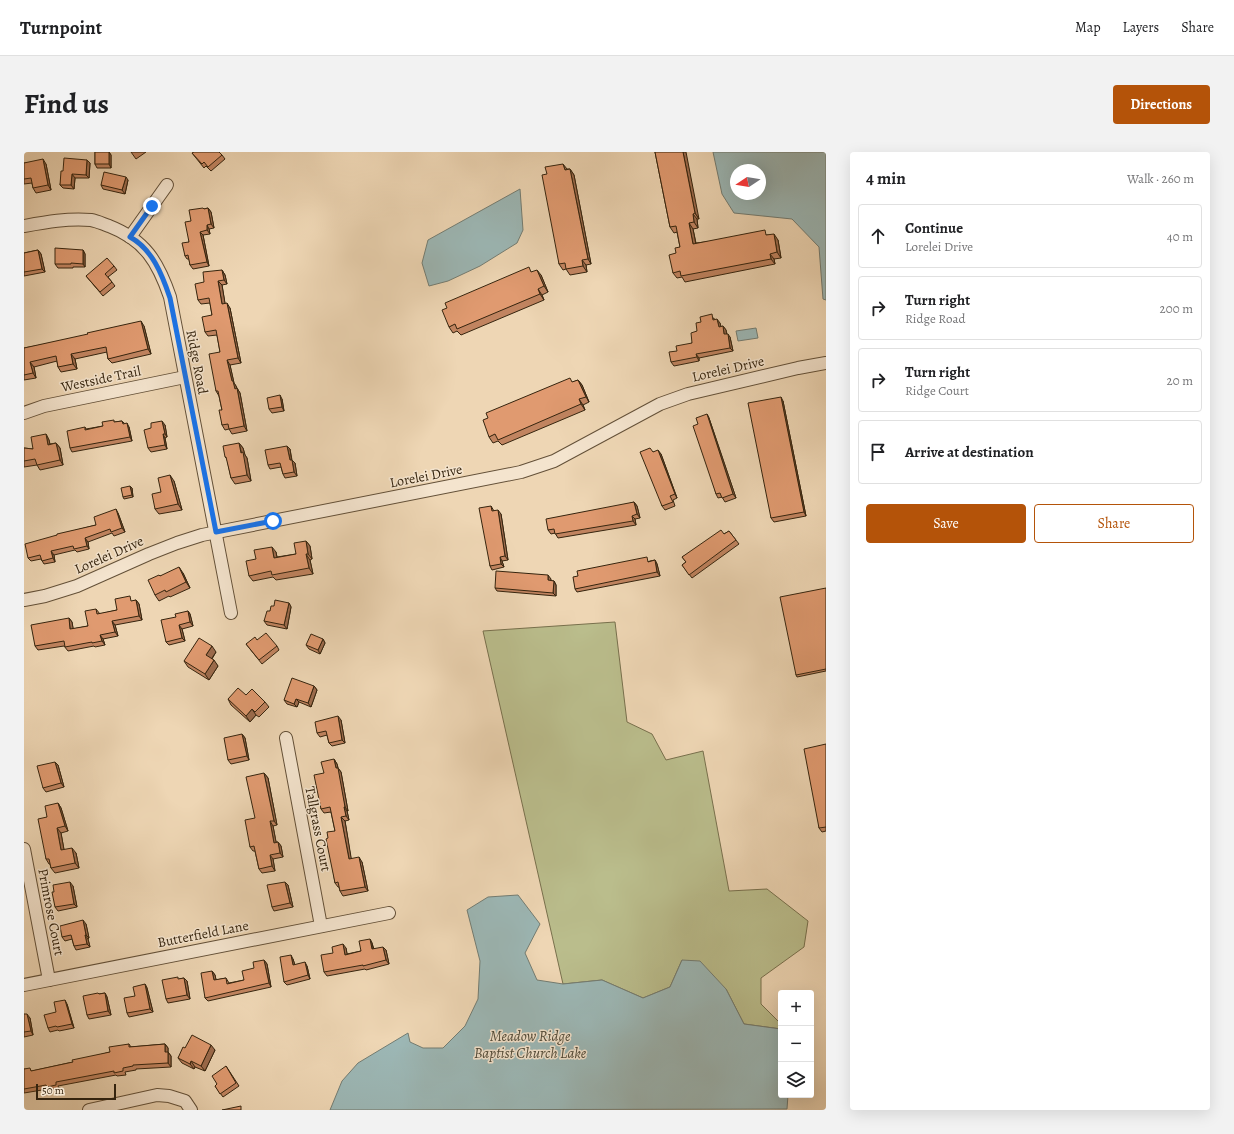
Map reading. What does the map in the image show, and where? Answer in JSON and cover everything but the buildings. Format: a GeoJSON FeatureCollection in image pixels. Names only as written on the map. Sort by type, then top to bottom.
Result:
{"type":"FeatureCollection","features":[{"type":"Feature","properties":{"kind":"street"},"geometry":{"type":"LineString","coordinates":[[130,237],[167,185]]}},
{"type":"Feature","properties":{"kind":"street","name":"Ridge Road"},"geometry":{"type":"LineString","coordinates":[[24,226],[51,221],[93,220],[115,228],[130,237],[148,252],[162,276],[170,298],[231,613]]}},
{"type":"Feature","properties":{"kind":"street","name":"Lorelei Drive"},"geometry":{"type":"LineString","coordinates":[[24,600],[45,596],[78,586],[176,543],[216,532],[521,472],[554,461],[660,404],[688,394],[798,368],[826,363]]}},
{"type":"Feature","properties":{"kind":"street","name":"Westside Trail"},"geometry":{"type":"LineString","coordinates":[[24,413],[44,406],[185,377]]}},
{"type":"Feature","properties":{"kind":"street","name":"Tallgrass Court"},"geometry":{"type":"LineString","coordinates":[[286,738],[322,926]]}},
{"type":"Feature","properties":{"kind":"street","name":"Primrose Court"},"geometry":{"type":"LineString","coordinates":[[24,850],[49,980]]}},
{"type":"Feature","properties":{"kind":"street","name":"Butterfield Lane"},"geometry":{"type":"LineString","coordinates":[[24,985],[389,913]]}},
{"type":"Feature","properties":{"kind":"street"},"geometry":{"type":"LineString","coordinates":[[89,1110],[157,1095],[170,1096],[188,1105]]}},
{"type":"Feature","properties":{"kind":"green space"},"geometry":{"type":"Polygon","coordinates":[[[615,622],[627,722],[652,734],[666,760],[703,751],[729,891],[767,889],[808,921],[804,947],[761,978],[761,1004],[778,1021],[778,1029],[744,1024],[726,989],[682,960],[670,987],[643,998],[602,980],[563,984],[483,631],[615,622]]]}},
{"type":"Feature","properties":{"kind":"water"},"geometry":{"type":"Polygon","coordinates":[[[713,152],[826,152],[826,300],[823,299],[819,247],[792,219],[734,213],[722,194],[713,152]]]}},
{"type":"Feature","properties":{"kind":"water"},"geometry":{"type":"Polygon","coordinates":[[[520,189],[523,230],[517,243],[480,266],[448,281],[429,286],[422,263],[428,240],[520,189]]]}},
{"type":"Feature","properties":{"kind":"water"},"geometry":{"type":"Polygon","coordinates":[[[756,328],[758,338],[738,341],[736,331],[756,328]]]}},
{"type":"Feature","properties":{"kind":"water","name":"Meadow Ridge Baptist Church Lake"},"geometry":{"type":"Polygon","coordinates":[[[518,895],[540,924],[525,953],[537,980],[563,984],[602,980],[643,998],[670,987],[682,960],[700,961],[726,989],[744,1024],[778,1029],[778,1098],[788,1098],[787,1109],[330,1110],[342,1081],[358,1063],[408,1033],[410,1042],[423,1048],[443,1048],[465,1026],[478,999],[480,961],[467,910],[488,897],[518,895]]]}},
{"type":"Feature","properties":{"kind":"route"},"geometry":{"type":"LineString","coordinates":[[152,206],[130,237],[148,252],[162,276],[170,298],[216,532],[273,521]]}}]}
